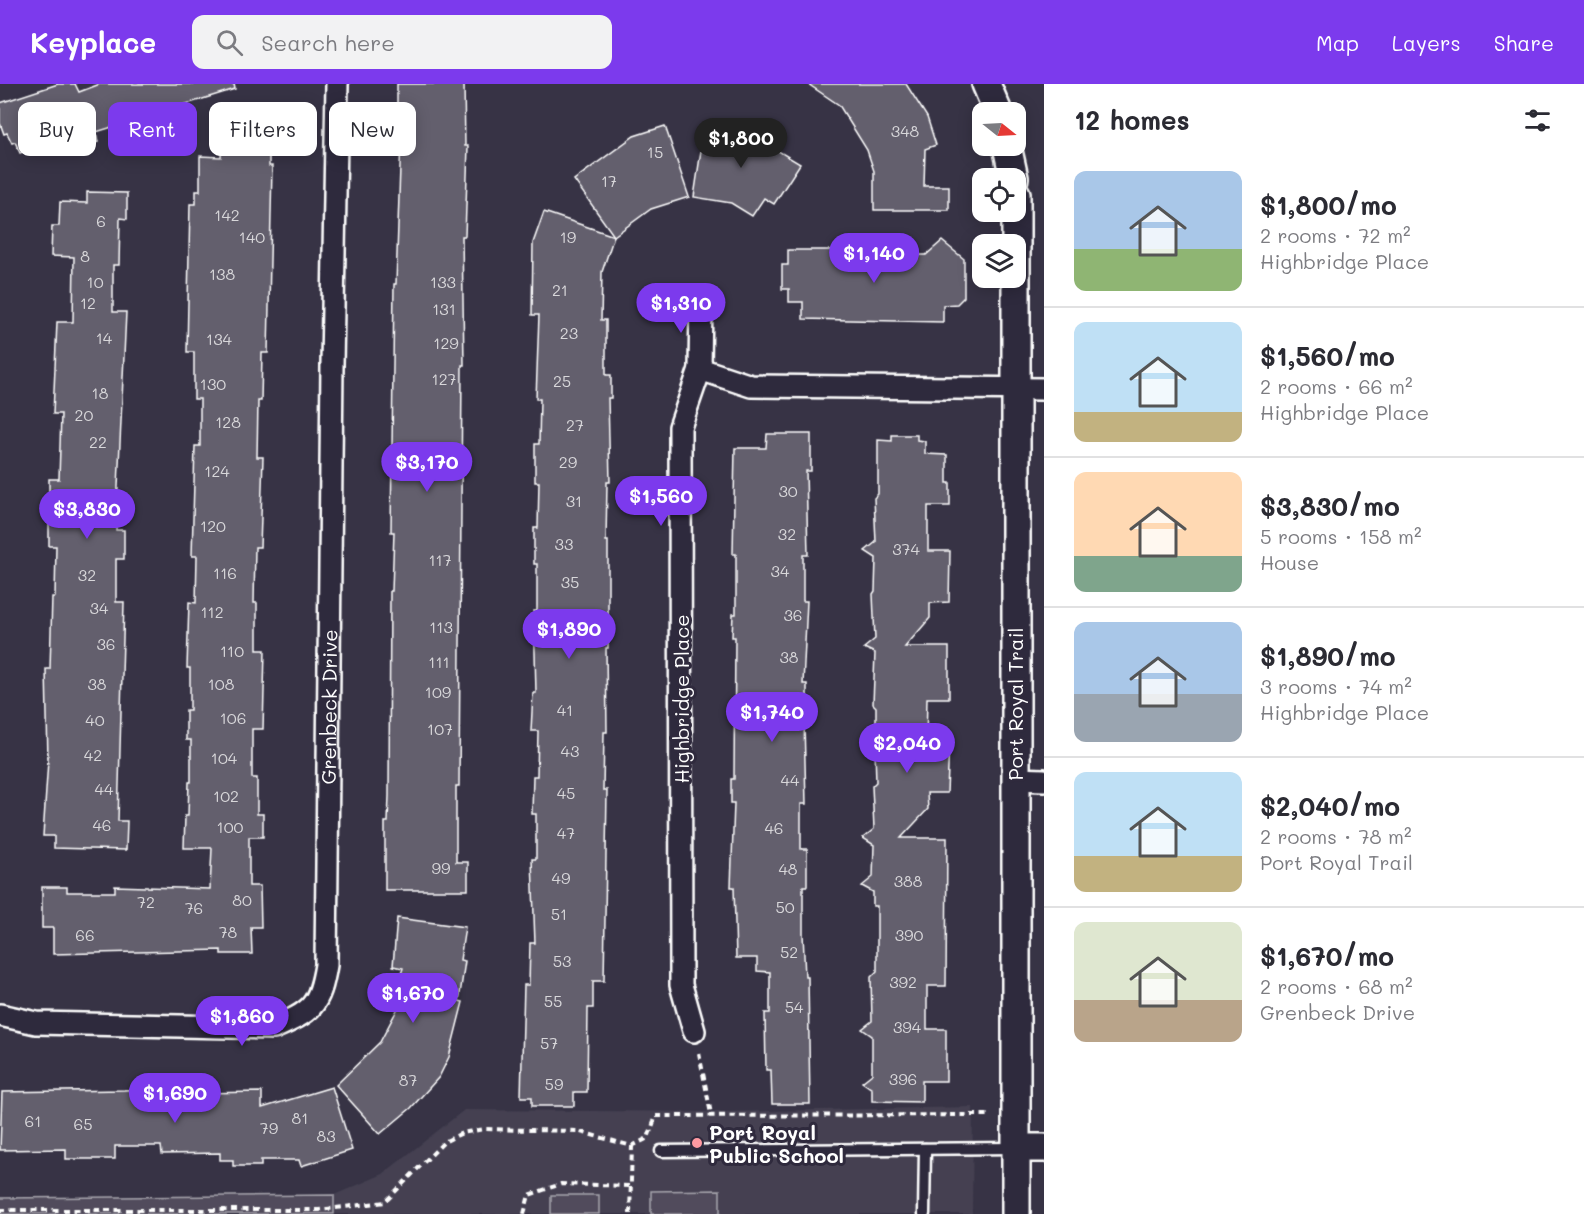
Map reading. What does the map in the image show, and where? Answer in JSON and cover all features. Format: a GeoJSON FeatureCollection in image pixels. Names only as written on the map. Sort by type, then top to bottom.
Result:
{"type":"FeatureCollection","features":[{"type":"Feature","properties":{"kind":"street","name":"Grenbeck Drive"},"geometry":{"type":"LineString","coordinates":[[0,1015],[36,1023],[274,1028],[307,1013],[322,989],[326,965],[324,941],[337,84]]}},
{"type":"Feature","properties":{"kind":"street"},"geometry":{"type":"LineString","coordinates":[[986,84],[994,102]]}},
{"type":"Feature","properties":{"kind":"street","name":"Port Royal Trail"},"geometry":{"type":"LineString","coordinates":[[1016,222],[1016,1214]]}},
{"type":"Feature","properties":{"kind":"street","name":"Highbridge Place"},"geometry":{"type":"LineString","coordinates":[[694,1031],[681,985],[680,427],[700,369],[701,300]]}},
{"type":"Feature","properties":{"kind":"street"},"geometry":{"type":"LineString","coordinates":[[700,369],[751,386],[1044,389]]}},
{"type":"Feature","properties":{"kind":"street"},"geometry":{"type":"LineString","coordinates":[[1015,779],[1044,780]]}},
{"type":"Feature","properties":{"kind":"street"},"geometry":{"type":"LineString","coordinates":[[1017,1148],[1044,1148]]}},
{"type":"Feature","properties":{"kind":"lane"},"geometry":{"type":"LineString","coordinates":[[662,1152],[1017,1148]]}},
{"type":"Feature","properties":{"kind":"lane"},"geometry":{"type":"LineString","coordinates":[[924,1214],[925,1149]]}},
{"type":"Feature","properties":{"kind":"path"},"geometry":{"type":"LineString","coordinates":[[694,1031],[711,1114]]}},
{"type":"Feature","properties":{"kind":"path"},"geometry":{"type":"LineString","coordinates":[[0,1210],[319,1210],[386,1202],[444,1142],[462,1133],[484,1129],[577,1131],[632,1146],[648,1138],[656,1116],[711,1114],[978,1116],[993,1114]]}},
{"type":"Feature","properties":{"kind":"path"},"geometry":{"type":"LineString","coordinates":[[630,1214],[632,1146]]}},
{"type":"Feature","properties":{"kind":"path"},"geometry":{"type":"LineString","coordinates":[[524,1214],[530,1196],[561,1184],[631,1186]]}},
{"type":"Feature","properties":{"kind":"shaded area","name":"Port Royal Public School"},"geometry":{"type":"Polygon","coordinates":[[[973,1107],[972,1214],[334,1214],[334,1195],[383,1174],[464,1110],[717,1112],[973,1107]]]}},
{"type":"Feature","properties":{"kind":"shaded area"},"geometry":{"type":"Polygon","coordinates":[[[720,1190],[720,1214],[651,1214],[651,1191],[720,1190]]]}},
{"type":"Feature","properties":{"kind":"shaded area"},"geometry":{"type":"Polygon","coordinates":[[[334,1195],[334,1214],[0,1214],[0,1198],[334,1195]]]}},
{"type":"Feature","properties":{"kind":"shaded area"},"geometry":{"type":"Polygon","coordinates":[[[551,1195],[599,1195],[599,1214],[551,1214],[551,1195]]]}},
{"type":"Feature","properties":{"kind":"building"},"geometry":{"type":"Polygon","coordinates":[[[58,84],[75,84],[79,92],[100,84],[234,84],[235,89],[193,102],[108,102],[108,128],[96,132],[96,102],[18,102],[18,149],[7,133],[4,134],[0,123],[0,103],[58,84]]]}},
{"type":"Feature","properties":{"kind":"building"},"geometry":{"type":"Polygon","coordinates":[[[397,84],[464,84],[465,146],[468,146],[465,236],[462,236],[464,365],[462,365],[459,786],[456,786],[456,862],[468,862],[468,890],[385,890],[385,822],[388,822],[389,796],[390,591],[392,591],[394,532],[391,532],[394,284],[396,284],[400,156],[416,156],[416,102],[397,102],[397,84]]]}},
{"type":"Feature","properties":{"kind":"building"},"geometry":{"type":"Polygon","coordinates":[[[808,84],[906,84],[927,117],[936,145],[925,149],[924,186],[949,186],[949,210],[874,210],[874,171],[867,150],[839,105],[808,84]]]}},
{"type":"Feature","properties":{"kind":"building"},"geometry":{"type":"Polygon","coordinates":[[[705,124],[750,131],[750,134],[800,164],[774,204],[764,198],[752,216],[731,203],[694,197],[705,124]]]}},
{"type":"Feature","properties":{"kind":"building"},"geometry":{"type":"Polygon","coordinates":[[[665,126],[689,197],[651,209],[614,236],[574,180],[634,136],[665,126]]]}},
{"type":"Feature","properties":{"kind":"building"},"geometry":{"type":"Polygon","coordinates":[[[200,156],[269,156],[269,166],[272,166],[268,353],[262,353],[261,401],[258,401],[257,457],[263,457],[260,547],[255,547],[254,603],[257,603],[257,650],[265,650],[263,729],[252,729],[252,778],[257,778],[257,814],[263,814],[263,837],[249,837],[249,886],[260,886],[261,927],[251,927],[252,954],[221,954],[221,950],[53,954],[53,928],[42,928],[42,887],[67,887],[67,892],[115,892],[115,886],[210,889],[212,848],[184,848],[185,816],[188,816],[189,782],[191,782],[191,740],[186,740],[186,710],[190,710],[190,668],[187,668],[189,602],[196,603],[197,556],[192,556],[195,446],[200,446],[200,399],[194,399],[194,352],[187,352],[190,204],[196,204],[196,191],[200,191],[200,156]]]}},
{"type":"Feature","properties":{"kind":"building"},"geometry":{"type":"Polygon","coordinates":[[[87,192],[127,193],[127,219],[120,218],[119,265],[113,265],[113,312],[126,312],[116,530],[124,530],[124,559],[116,559],[116,602],[124,602],[118,821],[127,821],[126,850],[54,848],[54,836],[43,836],[48,760],[46,669],[50,669],[56,546],[49,546],[49,479],[59,479],[61,414],[53,414],[57,322],[73,322],[74,257],[51,256],[52,226],[59,226],[60,202],[87,203],[87,192]]]}},
{"type":"Feature","properties":{"kind":"building"},"geometry":{"type":"Polygon","coordinates":[[[544,212],[614,236],[602,272],[601,320],[606,320],[606,375],[611,375],[611,398],[608,398],[610,482],[607,482],[606,541],[608,541],[607,732],[604,732],[603,790],[607,790],[604,981],[593,981],[593,1008],[588,1008],[587,1092],[574,1092],[574,1106],[532,1106],[532,1097],[521,1097],[524,985],[529,985],[530,943],[535,943],[532,859],[536,859],[536,814],[532,814],[533,776],[537,776],[538,731],[531,731],[533,693],[536,693],[534,611],[537,611],[537,564],[534,564],[534,528],[538,528],[539,482],[535,482],[535,444],[539,444],[540,399],[536,399],[539,315],[532,315],[533,243],[544,212]]]}},
{"type":"Feature","properties":{"kind":"building"},"geometry":{"type":"Polygon","coordinates":[[[942,241],[964,259],[964,297],[957,304],[943,305],[943,322],[803,319],[803,302],[789,302],[789,289],[782,289],[782,265],[788,265],[788,250],[874,250],[874,255],[926,255],[942,241]]]}},
{"type":"Feature","properties":{"kind":"building"},"geometry":{"type":"Polygon","coordinates":[[[767,434],[811,434],[811,471],[806,471],[808,555],[803,555],[803,601],[807,601],[803,684],[807,684],[807,721],[804,721],[806,804],[801,804],[801,849],[807,849],[807,886],[803,886],[803,934],[805,977],[808,977],[810,1104],[772,1104],[771,1070],[766,1070],[765,1013],[770,1013],[770,972],[757,971],[757,958],[736,958],[734,887],[731,887],[735,637],[732,637],[733,614],[736,614],[736,554],[733,554],[735,448],[766,448],[767,434]]]}},
{"type":"Feature","properties":{"kind":"building"},"geometry":{"type":"Polygon","coordinates":[[[892,435],[917,435],[917,440],[925,441],[925,454],[947,455],[947,483],[950,483],[950,506],[928,506],[928,551],[950,551],[949,602],[930,603],[930,618],[905,647],[949,647],[949,698],[927,698],[926,742],[949,742],[947,793],[927,793],[928,809],[901,838],[947,838],[946,986],[927,986],[927,1029],[946,1029],[946,1081],[922,1081],[922,1102],[872,1101],[872,1089],[862,1082],[872,1074],[872,1036],[862,1029],[872,1021],[871,977],[877,971],[877,906],[873,906],[873,892],[862,886],[873,877],[874,845],[863,838],[874,829],[872,786],[876,782],[875,750],[865,741],[876,732],[876,707],[873,704],[875,653],[864,648],[875,639],[873,594],[876,558],[865,551],[876,542],[874,498],[878,494],[878,440],[892,441],[892,435]]]}},
{"type":"Feature","properties":{"kind":"building"},"geometry":{"type":"Polygon","coordinates":[[[397,918],[465,927],[460,960],[465,961],[459,1001],[463,1002],[449,1057],[439,1077],[411,1108],[380,1134],[336,1085],[380,1042],[398,1008],[391,1006],[403,968],[393,966],[397,918]]]}},
{"type":"Feature","properties":{"kind":"building"},"geometry":{"type":"Polygon","coordinates":[[[170,1086],[200,1086],[200,1093],[262,1092],[262,1108],[332,1087],[352,1150],[301,1166],[299,1160],[261,1160],[261,1166],[233,1166],[233,1160],[220,1160],[220,1153],[162,1154],[161,1146],[115,1146],[115,1159],[66,1159],[66,1149],[0,1150],[2,1092],[124,1090],[170,1088],[170,1086]]]}},
{"type":"Feature","properties":{"kind":"place","name":"Port Royal Public School"},"geometry":{"type":"Point","coordinates":[697,1143]}}]}
